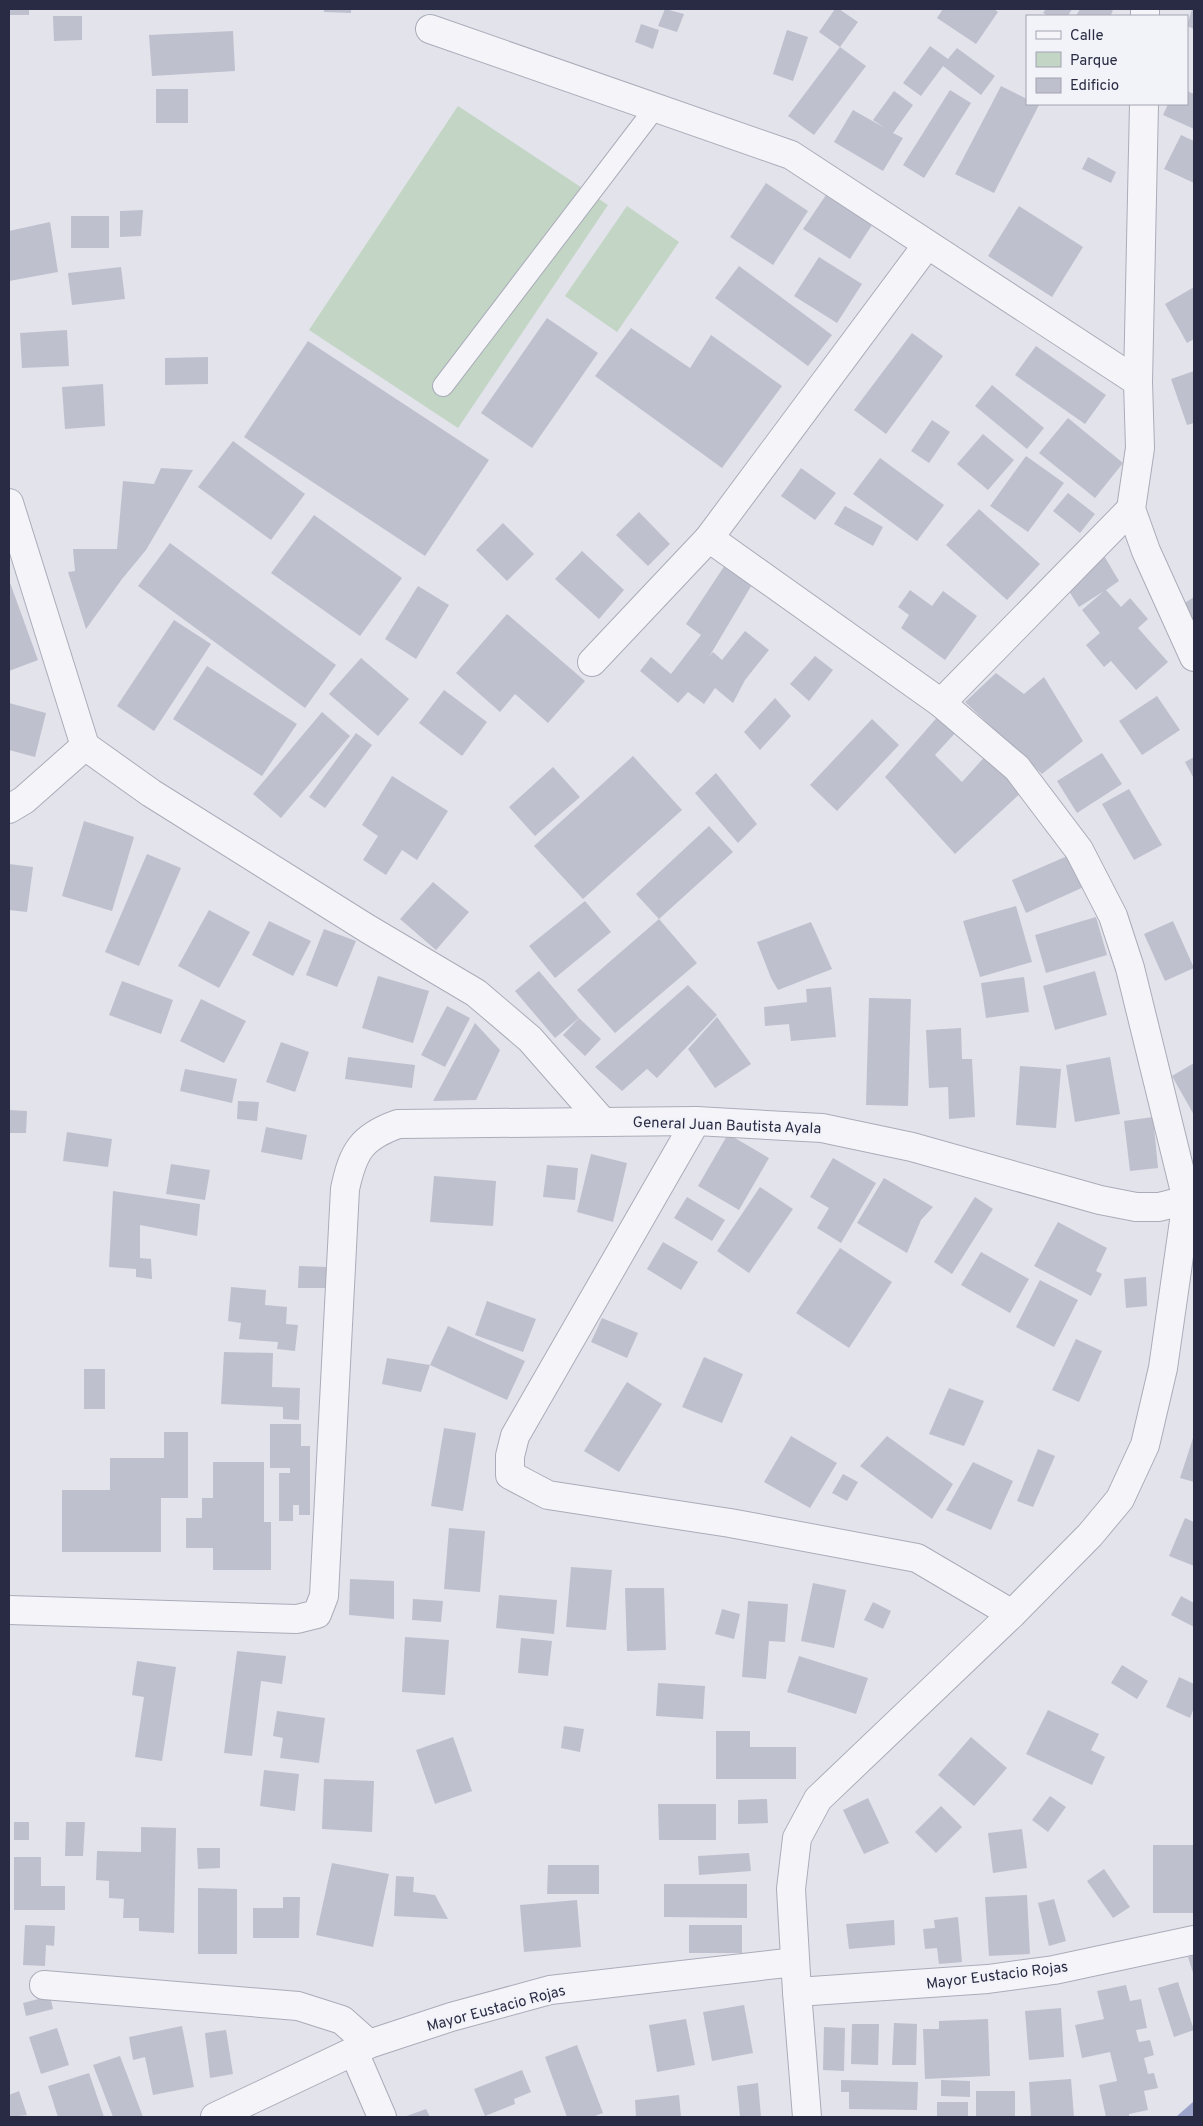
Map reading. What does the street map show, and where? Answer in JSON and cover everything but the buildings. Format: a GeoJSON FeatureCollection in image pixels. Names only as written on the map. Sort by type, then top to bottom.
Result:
{"type":"FeatureCollection","features":[{"type":"Feature","properties":{"kind":"street"},"geometry":{"type":"LineString","coordinates":[[430,29],[790,155],[1138,382]]}},
{"type":"Feature","properties":{"kind":"street"},"geometry":{"type":"LineString","coordinates":[[1144,105],[1138,382],[1140,448],[1131,509],[1146,551],[1194,658]]}},
{"type":"Feature","properties":{"kind":"street"},"geometry":{"type":"LineString","coordinates":[[592,662],[710,538],[927,245]]}},
{"type":"Feature","properties":{"kind":"street"},"geometry":{"type":"LineString","coordinates":[[941,702],[1131,509]]}},
{"type":"Feature","properties":{"kind":"street"},"geometry":{"type":"LineString","coordinates":[[11,518],[85,746],[151,793],[368,929],[476,993],[530,1039],[602,1121]]}},
{"type":"Feature","properties":{"kind":"street"},"geometry":{"type":"LineString","coordinates":[[710,538],[941,702],[1017,768],[1079,850],[1108,908],[1130,968],[1191,1197],[1163,1368],[1145,1444],[1120,1499],[1090,1535],[1012,1614],[818,1799],[797,1838],[791,1889],[807,2117]]}},
{"type":"Feature","properties":{"kind":"street"},"geometry":{"type":"LineString","coordinates":[[9,809],[24,800],[85,746]]}},
{"type":"Feature","properties":{"kind":"street"},"geometry":{"type":"LineString","coordinates":[[696,1121],[515,1436],[510,1456],[510,1476],[548,1495],[730,1522],[917,1558],[1012,1614]]}},
{"type":"Feature","properties":{"kind":"street","name":"General Juan Bautista Ayala"},"geometry":{"type":"LineString","coordinates":[[9,1610],[297,1619],[316,1614],[324,1596],[345,1189],[349,1171],[363,1144],[371,1136],[398,1124],[696,1121],[822,1128],[912,1147],[1100,1200],[1136,1207],[1159,1207],[1191,1197]]}},
{"type":"Feature","properties":{"kind":"street","name":"Mayor Eustacio Rojas"},"geometry":{"type":"LineString","coordinates":[[797,1992],[988,1979],[1054,1970],[1194,1940]]}},
{"type":"Feature","properties":{"kind":"street","name":"Mayor Eustacio Rojas"},"geometry":{"type":"LineString","coordinates":[[215,2117],[362,2048],[450,2018],[550,1990],[795,1962]]}},
{"type":"Feature","properties":{"kind":"street"},"geometry":{"type":"LineString","coordinates":[[44,1985],[298,2006],[342,2020],[362,2048],[382,2117]]}},
{"type":"Feature","properties":{"kind":"lane"},"geometry":{"type":"LineString","coordinates":[[443,386],[656,108]]}},
{"type":"Feature","properties":{"kind":"green space"},"geometry":{"type":"Polygon","coordinates":[[[458,106],[608,205],[458,428],[309,330],[458,106]]]}},
{"type":"Feature","properties":{"kind":"green space"},"geometry":{"type":"Polygon","coordinates":[[[627,206],[679,242],[617,332],[565,296],[627,206]]]}},
{"type":"Feature","properties":{"kind":"water"},"geometry":{"type":"Polygon","coordinates":[[[1194,2101],[1194,2117],[1176,2117],[1194,2101]]]}}]}
